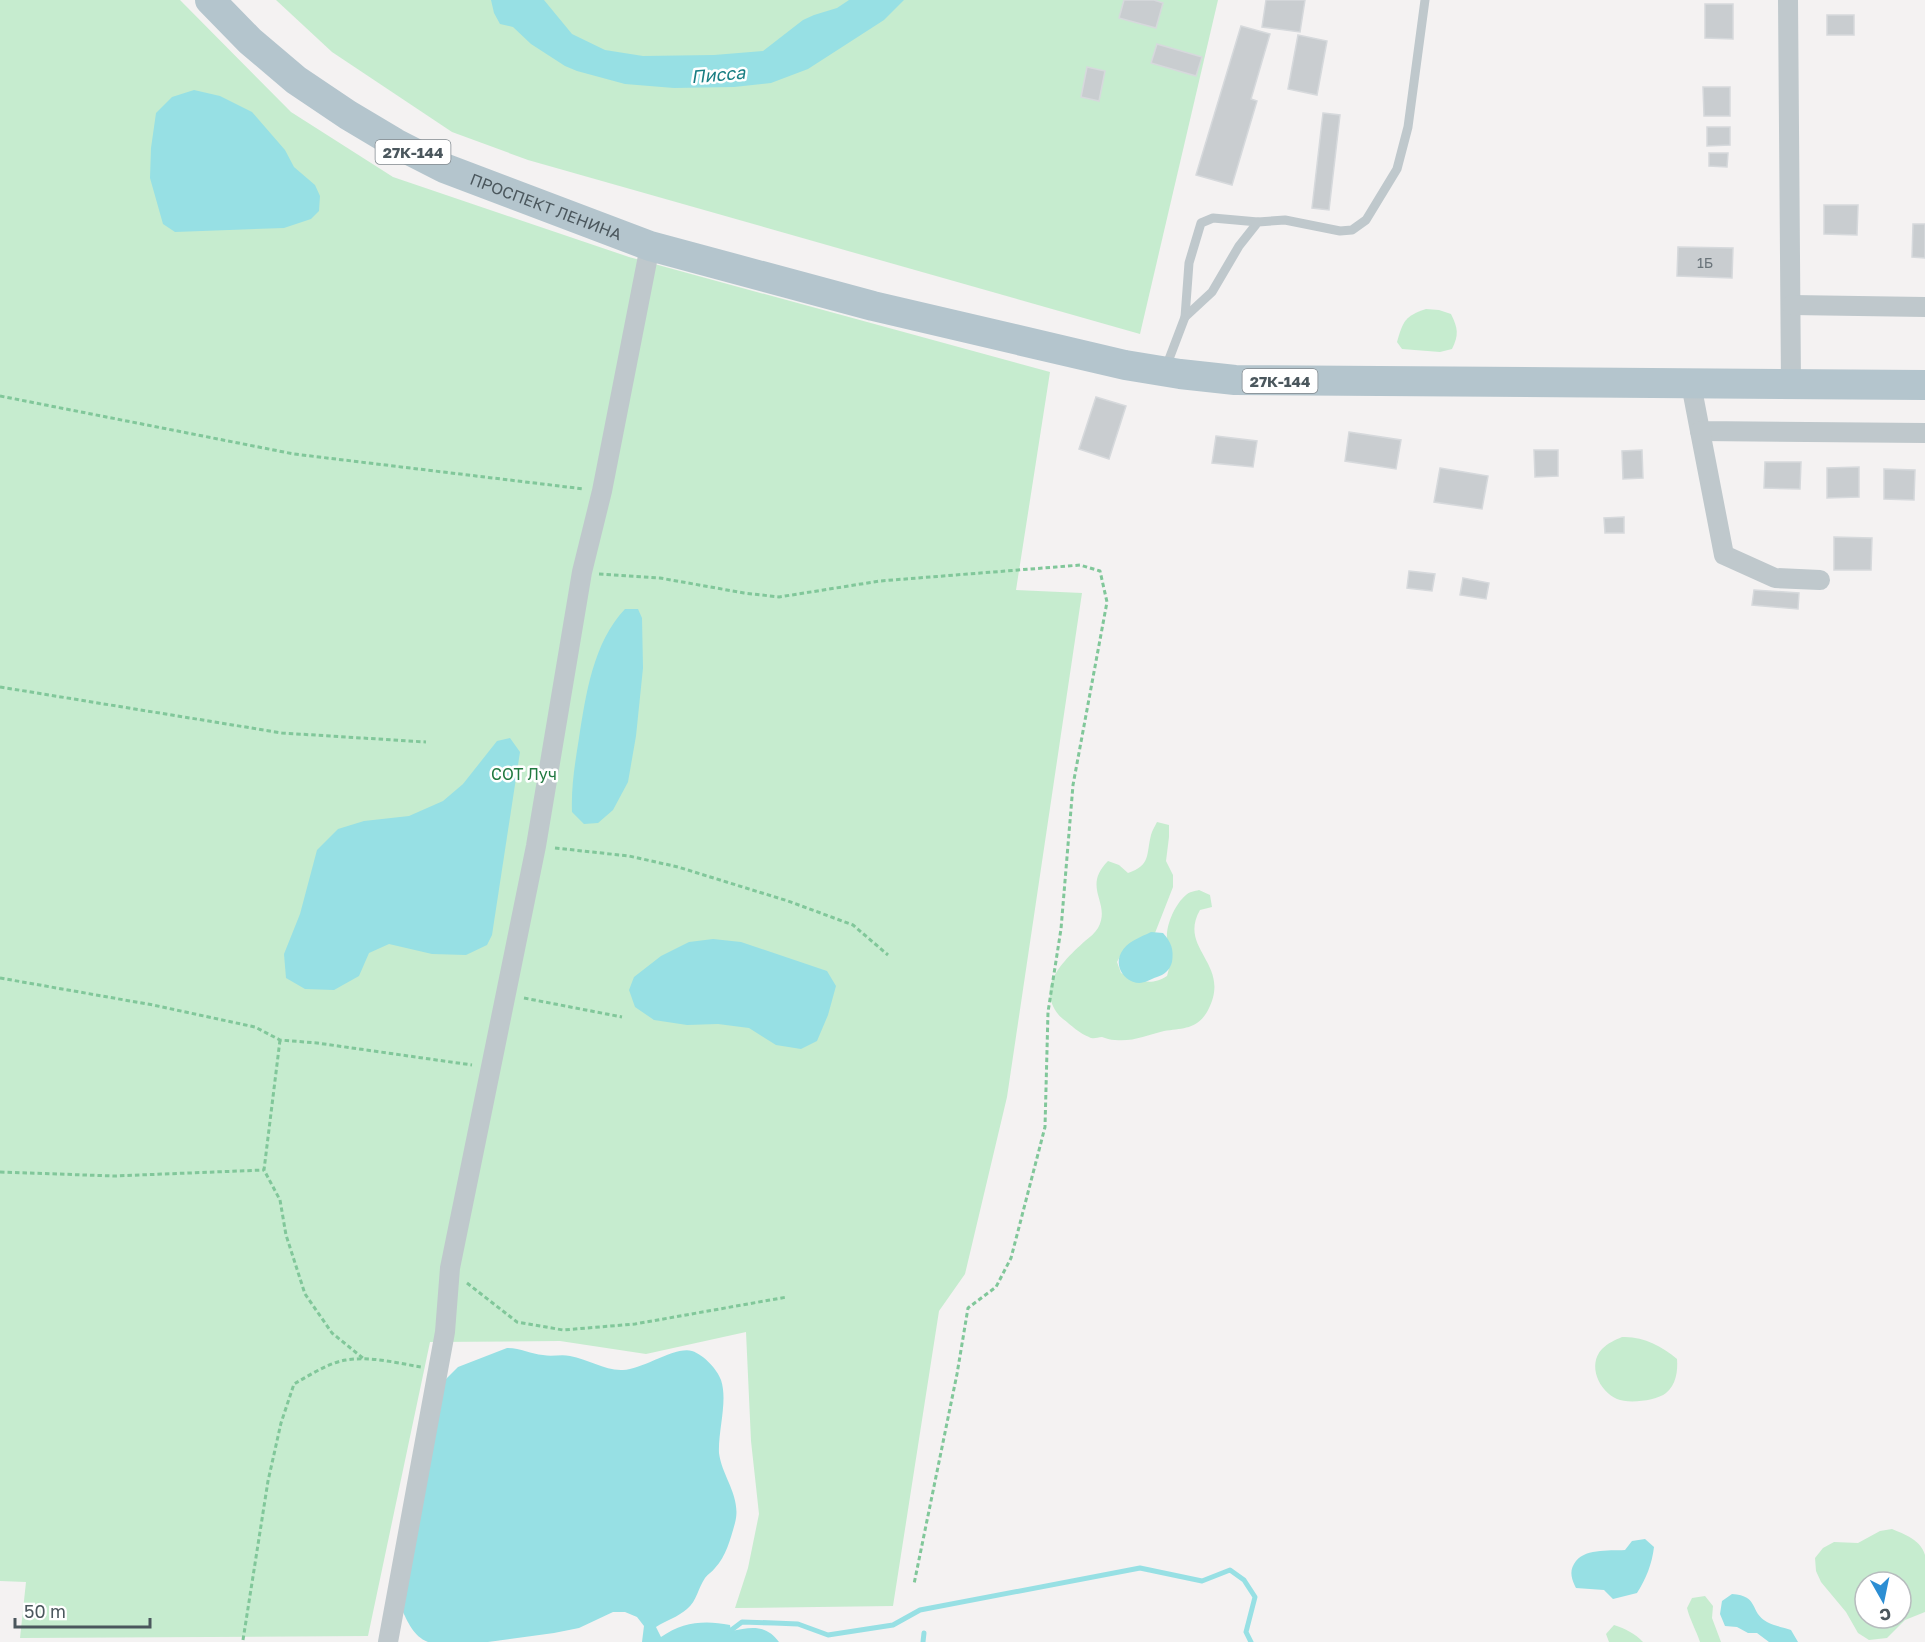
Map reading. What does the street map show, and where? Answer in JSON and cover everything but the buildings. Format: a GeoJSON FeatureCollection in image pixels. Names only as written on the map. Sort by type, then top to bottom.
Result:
{"type":"FeatureCollection","features":[{"type":"Feature","properties":{"kind":"main road","name":"ПРОСПЕКТ ЛЕНИНА"},"geometry":{"type":"LineString","coordinates":[[210,0],[250,41],[296,80],[348,115],[395,142],[444,168],[650,246]]}},
{"type":"Feature","properties":{"kind":"main road","name":"27К-144"},"geometry":{"type":"LineString","coordinates":[[650,246],[873,306],[1125,365],[1235,380],[1925,385]]}},
{"type":"Feature","properties":{"kind":"street"},"geometry":{"type":"LineString","coordinates":[[1788,0],[1791,385]]}},
{"type":"Feature","properties":{"kind":"street"},"geometry":{"type":"LineString","coordinates":[[388,1642],[445,1332],[450,1268],[536,846],[582,572],[602,491],[650,246]]}},
{"type":"Feature","properties":{"kind":"street"},"geometry":{"type":"LineString","coordinates":[[1792,305],[1925,307]]}},
{"type":"Feature","properties":{"kind":"street"},"geometry":{"type":"LineString","coordinates":[[1691,384],[1724,555],[1775,578],[1820,580]]}},
{"type":"Feature","properties":{"kind":"street"},"geometry":{"type":"LineString","coordinates":[[1700,431],[1925,433]]}},
{"type":"Feature","properties":{"kind":"lane"},"geometry":{"type":"LineString","coordinates":[[1164,372],[1185,317],[1189,263],[1201,223],[1213,218],[1258,222],[1285,220],[1340,231],[1352,230],[1366,220],[1396,169],[1408,127],[1425,0]]}},
{"type":"Feature","properties":{"kind":"lane"},"geometry":{"type":"LineString","coordinates":[[1185,317],[1212,292],[1239,246],[1258,222]]}},
{"type":"Feature","properties":{"kind":"path"},"geometry":{"type":"LineString","coordinates":[[0,396],[294,454],[602,491]]}},
{"type":"Feature","properties":{"kind":"path"},"geometry":{"type":"LineString","coordinates":[[582,572],[660,578],[779,597],[880,581],[1045,567],[1080,565],[1100,572],[1107,602],[1073,785],[1061,929],[1048,1012],[1045,1127],[1011,1258],[996,1287],[968,1308],[957,1374],[914,1584]]}},
{"type":"Feature","properties":{"kind":"path"},"geometry":{"type":"LineString","coordinates":[[0,687],[282,733],[426,742]]}},
{"type":"Feature","properties":{"kind":"path"},"geometry":{"type":"LineString","coordinates":[[536,846],[629,856],[678,867],[788,901],[853,925],[888,955]]}},
{"type":"Feature","properties":{"kind":"path"},"geometry":{"type":"LineString","coordinates":[[0,978],[153,1005],[243,1024],[255,1027],[280,1040],[317,1043],[490,1068]]}},
{"type":"Feature","properties":{"kind":"path"},"geometry":{"type":"LineString","coordinates":[[505,994],[622,1017]]}},
{"type":"Feature","properties":{"kind":"path"},"geometry":{"type":"LineString","coordinates":[[280,1040],[264,1170],[280,1200],[286,1235],[304,1294],[332,1333],[366,1360]]}},
{"type":"Feature","properties":{"kind":"path"},"geometry":{"type":"LineString","coordinates":[[0,1172],[114,1176],[264,1170]]}},
{"type":"Feature","properties":{"kind":"path"},"geometry":{"type":"LineString","coordinates":[[450,1268],[517,1322],[563,1330],[635,1324],[787,1297]]}},
{"type":"Feature","properties":{"kind":"path"},"geometry":{"type":"LineString","coordinates":[[243,1640],[268,1481],[281,1423],[294,1384],[318,1370],[345,1360],[380,1360],[438,1371]]}},
{"type":"Feature","properties":{"kind":"green space","name":"СОТ Луч"},"geometry":{"type":"Polygon","coordinates":[[[0,0],[180,0],[291,112],[393,177],[629,257],[1050,372],[1016,590],[1082,593],[1007,1097],[965,1274],[939,1311],[893,1606],[735,1608],[748,1568],[759,1514],[751,1441],[746,1332],[646,1354],[560,1341],[430,1342],[368,1636],[20,1638],[26,1582],[0,1581],[0,0]]]}},
{"type":"Feature","properties":{"kind":"green space"},"geometry":{"type":"Polygon","coordinates":[[[276,0],[1218,0],[1140,334],[528,160],[452,132],[332,52],[276,0]]]}},
{"type":"Feature","properties":{"kind":"green space"},"geometry":{"type":"Polygon","coordinates":[[[1426,309],[1451,314],[1457,332],[1452,349],[1440,352],[1402,349],[1397,342],[1406,320],[1413,314],[1426,309]]]}},
{"type":"Feature","properties":{"kind":"green space"},"geometry":{"type":"Polygon","coordinates":[[[1157,822],[1169,825],[1166,861],[1173,875],[1173,887],[1155,933],[1123,951],[1117,962],[1121,973],[1139,980],[1150,982],[1167,976],[1169,962],[1167,933],[1170,921],[1182,899],[1189,893],[1199,890],[1210,895],[1212,907],[1200,910],[1195,924],[1195,936],[1211,969],[1214,995],[1203,1018],[1188,1027],[1128,1040],[1091,1038],[1082,1034],[1057,1013],[1051,1000],[1052,980],[1064,961],[1098,928],[1102,911],[1097,887],[1100,871],[1108,861],[1119,865],[1128,873],[1141,866],[1146,858],[1151,835],[1157,822]]]}},
{"type":"Feature","properties":{"kind":"green space"},"geometry":{"type":"Polygon","coordinates":[[[1622,1337],[1637,1338],[1652,1343],[1677,1359],[1676,1378],[1666,1393],[1649,1400],[1622,1401],[1611,1395],[1600,1384],[1595,1370],[1598,1355],[1607,1345],[1622,1337]]]}},
{"type":"Feature","properties":{"kind":"green space"},"geometry":{"type":"Polygon","coordinates":[[[1892,1529],[1912,1538],[1920,1545],[1925,1555],[1925,1612],[1913,1617],[1913,1570],[1853,1570],[1853,1624],[1846,1612],[1821,1582],[1816,1571],[1815,1558],[1823,1548],[1834,1542],[1858,1543],[1880,1531],[1892,1529]]]}},
{"type":"Feature","properties":{"kind":"green space"},"geometry":{"type":"Polygon","coordinates":[[[1705,1596],[1713,1606],[1712,1618],[1721,1642],[1700,1642],[1690,1617],[1687,1608],[1692,1598],[1705,1596]]]}},
{"type":"Feature","properties":{"kind":"green space"},"geometry":{"type":"Polygon","coordinates":[[[1614,1625],[1630,1632],[1643,1642],[1609,1642],[1606,1634],[1614,1625]]]}},
{"type":"Feature","properties":{"kind":"green space"},"geometry":{"type":"Polygon","coordinates":[[[1856,1630],[1895,1630],[1887,1638],[1869,1640],[1856,1630]]]}},
{"type":"Feature","properties":{"kind":"water","name":"Писса"},"geometry":{"type":"Polygon","coordinates":[[[491,0],[544,0],[572,34],[605,50],[643,56],[714,55],[763,51],[803,20],[837,8],[849,0],[904,0],[884,20],[808,69],[771,83],[734,87],[674,88],[625,84],[565,66],[531,44],[513,27],[500,24],[491,0]]]}},
{"type":"Feature","properties":{"kind":"water"},"geometry":{"type":"Polygon","coordinates":[[[194,90],[220,96],[252,112],[285,150],[294,167],[315,185],[320,196],[319,211],[311,219],[284,228],[175,232],[163,224],[150,178],[156,113],[172,97],[194,90]]]}},
{"type":"Feature","properties":{"kind":"water"},"geometry":{"type":"Polygon","coordinates":[[[625,609],[638,609],[642,618],[643,668],[636,736],[628,782],[613,810],[598,823],[584,824],[572,812],[572,803],[575,766],[585,704],[598,653],[614,622],[625,609]]]}},
{"type":"Feature","properties":{"kind":"water"},"geometry":{"type":"Polygon","coordinates":[[[510,738],[520,752],[492,935],[487,945],[466,955],[432,954],[389,944],[369,953],[359,976],[334,990],[305,989],[286,978],[284,954],[300,914],[317,850],[338,829],[364,821],[409,816],[443,801],[463,784],[497,741],[510,738]]]}},
{"type":"Feature","properties":{"kind":"water"},"geometry":{"type":"Polygon","coordinates":[[[1151,932],[1163,933],[1168,940],[1173,957],[1171,965],[1160,976],[1144,982],[1134,982],[1122,972],[1119,958],[1126,946],[1151,932]]]}},
{"type":"Feature","properties":{"kind":"water"},"geometry":{"type":"Polygon","coordinates":[[[713,939],[741,942],[827,971],[836,986],[828,1015],[817,1041],[801,1049],[776,1045],[749,1028],[718,1024],[687,1025],[654,1020],[635,1007],[629,990],[634,977],[661,956],[689,942],[713,939]]]}},
{"type":"Feature","properties":{"kind":"water"},"geometry":{"type":"Polygon","coordinates":[[[507,1348],[546,1356],[570,1356],[616,1370],[631,1369],[685,1350],[697,1353],[709,1363],[719,1376],[723,1388],[719,1453],[736,1504],[735,1523],[728,1547],[714,1569],[705,1578],[690,1606],[656,1627],[661,1637],[686,1625],[720,1623],[730,1625],[731,1631],[758,1628],[769,1632],[779,1642],[642,1642],[644,1626],[637,1617],[625,1612],[613,1612],[579,1628],[488,1642],[428,1642],[415,1632],[401,1608],[441,1384],[458,1367],[507,1348]]]}},
{"type":"Feature","properties":{"kind":"water"},"geometry":{"type":"Polygon","coordinates":[[[1645,1539],[1654,1547],[1648,1571],[1637,1593],[1613,1599],[1604,1590],[1576,1588],[1572,1579],[1572,1567],[1583,1555],[1596,1551],[1625,1550],[1632,1541],[1645,1539]]]}},
{"type":"Feature","properties":{"kind":"water"},"geometry":{"type":"Polygon","coordinates":[[[1732,1594],[1741,1595],[1751,1601],[1761,1618],[1791,1630],[1798,1642],[1769,1642],[1757,1633],[1748,1633],[1737,1627],[1725,1626],[1720,1614],[1722,1601],[1732,1594]]]}},
{"type":"Feature","properties":{"kind":"waterway"},"geometry":{"type":"LineString","coordinates":[[730,1631],[742,1622],[774,1623],[798,1624],[828,1635],[893,1625],[920,1610],[1140,1568],[1202,1581],[1230,1570],[1244,1580],[1255,1597],[1246,1632],[1251,1642]]}},
{"type":"Feature","properties":{"kind":"waterway"},"geometry":{"type":"LineString","coordinates":[[923,1642],[924,1633]]}}]}
